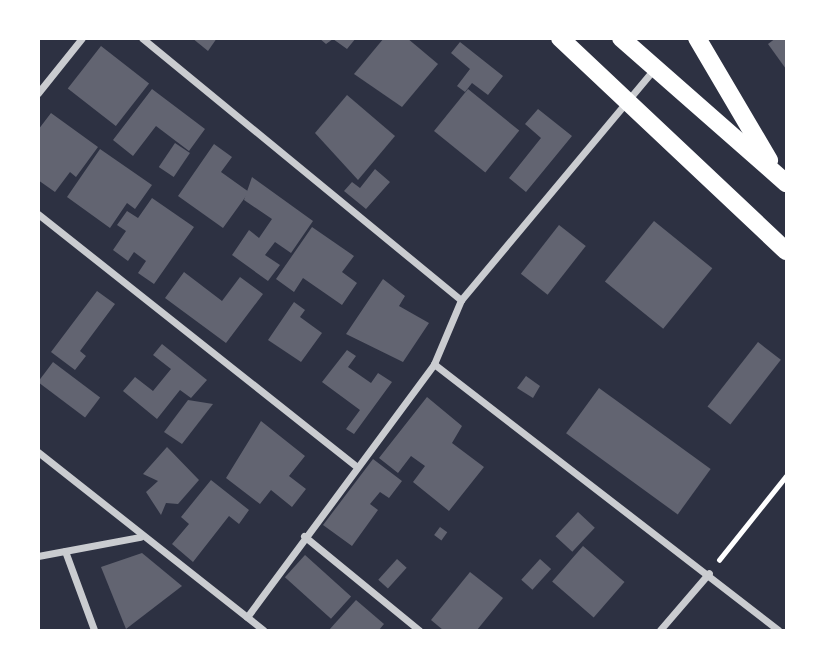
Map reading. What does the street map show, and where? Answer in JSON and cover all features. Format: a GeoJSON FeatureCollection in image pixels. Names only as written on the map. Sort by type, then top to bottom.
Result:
{"type":"FeatureCollection","features":[{"type":"Feature","properties":{"kind":"main road"},"geometry":{"type":"LineString","coordinates":[[560,38],[786,251]]}},
{"type":"Feature","properties":{"kind":"main road"},"geometry":{"type":"LineString","coordinates":[[621,38],[653,70],[783,179]]}},
{"type":"Feature","properties":{"kind":"main road"},"geometry":{"type":"LineString","coordinates":[[697,38],[783,179]]}},
{"type":"Feature","properties":{"kind":"street"},"geometry":{"type":"LineString","coordinates":[[38,93],[82,38]]}},
{"type":"Feature","properties":{"kind":"street"},"geometry":{"type":"LineString","coordinates":[[142,38],[461,300]]}},
{"type":"Feature","properties":{"kind":"street"},"geometry":{"type":"LineString","coordinates":[[247,617],[355,465],[434,364],[461,300],[625,99],[653,70]]}},
{"type":"Feature","properties":{"kind":"street"},"geometry":{"type":"LineString","coordinates":[[38,214],[355,465]]}},
{"type":"Feature","properties":{"kind":"street"},"geometry":{"type":"LineString","coordinates":[[434,364],[709,573],[778,631]]}},
{"type":"Feature","properties":{"kind":"street"},"geometry":{"type":"LineString","coordinates":[[38,452],[140,537],[263,631]]}},
{"type":"Feature","properties":{"kind":"street"},"geometry":{"type":"LineString","coordinates":[[304,536],[419,631]]}},
{"type":"Feature","properties":{"kind":"street"},"geometry":{"type":"LineString","coordinates":[[38,555],[140,537]]}},
{"type":"Feature","properties":{"kind":"street"},"geometry":{"type":"LineString","coordinates":[[65,551],[94,631]]}},
{"type":"Feature","properties":{"kind":"street"},"geometry":{"type":"LineString","coordinates":[[660,631],[709,573]]}},
{"type":"Feature","properties":{"kind":"path"},"geometry":{"type":"LineString","coordinates":[[709,573],[786,476]]}},
{"type":"Feature","properties":{"kind":"building"},"geometry":{"type":"Polygon","coordinates":[[[192,38],[217,38],[208,51],[192,38]]]}},
{"type":"Feature","properties":{"kind":"building"},"geometry":{"type":"Polygon","coordinates":[[[319,38],[356,38],[347,49],[333,39],[326,44],[319,38]]]}},
{"type":"Feature","properties":{"kind":"building"},"geometry":{"type":"Polygon","coordinates":[[[384,38],[407,38],[438,64],[402,107],[354,74],[384,38]]]}},
{"type":"Feature","properties":{"kind":"building"},"geometry":{"type":"Polygon","coordinates":[[[776,38],[786,38],[786,69],[768,44],[776,38]]]}},
{"type":"Feature","properties":{"kind":"building"},"geometry":{"type":"Polygon","coordinates":[[[460,42],[503,76],[488,95],[472,83],[465,92],[457,86],[470,69],[451,53],[460,42]]]}},
{"type":"Feature","properties":{"kind":"building"},"geometry":{"type":"Polygon","coordinates":[[[101,46],[149,84],[116,126],[68,89],[101,46]]]}},
{"type":"Feature","properties":{"kind":"building"},"geometry":{"type":"Polygon","coordinates":[[[152,89],[205,129],[189,151],[156,126],[133,156],[113,140],[152,89]]]}},
{"type":"Feature","properties":{"kind":"building"},"geometry":{"type":"Polygon","coordinates":[[[468,89],[519,131],[485,173],[434,131],[468,89]]]}},
{"type":"Feature","properties":{"kind":"building"},"geometry":{"type":"Polygon","coordinates":[[[347,95],[395,136],[358,180],[315,133],[347,95]]]}},
{"type":"Feature","properties":{"kind":"building"},"geometry":{"type":"Polygon","coordinates":[[[538,109],[572,136],[526,192],[509,178],[541,138],[525,124],[538,109]]]}},
{"type":"Feature","properties":{"kind":"building"},"geometry":{"type":"Polygon","coordinates":[[[51,113],[98,147],[76,177],[70,172],[55,192],[38,180],[38,130],[51,113]]]}},
{"type":"Feature","properties":{"kind":"building"},"geometry":{"type":"Polygon","coordinates":[[[175,143],[190,153],[174,177],[159,167],[175,143]]]}},
{"type":"Feature","properties":{"kind":"building"},"geometry":{"type":"Polygon","coordinates":[[[214,144],[232,157],[221,172],[249,192],[223,228],[178,196],[214,144]]]}},
{"type":"Feature","properties":{"kind":"building"},"geometry":{"type":"Polygon","coordinates":[[[100,149],[152,185],[135,209],[127,203],[110,228],[67,197],[100,149]]]}},
{"type":"Feature","properties":{"kind":"building"},"geometry":{"type":"Polygon","coordinates":[[[375,169],[390,182],[366,209],[344,191],[352,182],[360,188],[375,169]]]}},
{"type":"Feature","properties":{"kind":"building"},"geometry":{"type":"Polygon","coordinates":[[[252,177],[313,221],[291,253],[275,242],[265,255],[280,265],[268,281],[232,255],[249,230],[259,238],[272,219],[244,200],[252,177]]]}},
{"type":"Feature","properties":{"kind":"building"},"geometry":{"type":"Polygon","coordinates":[[[152,198],[194,227],[154,284],[138,273],[146,261],[134,252],[128,261],[113,250],[126,231],[117,225],[127,211],[138,218],[152,198]]]}},
{"type":"Feature","properties":{"kind":"building"},"geometry":{"type":"Polygon","coordinates":[[[654,221],[712,268],[663,329],[605,282],[654,221]]]}},
{"type":"Feature","properties":{"kind":"building"},"geometry":{"type":"Polygon","coordinates":[[[559,225],[586,246],[548,295],[521,274],[559,225]]]}},
{"type":"Feature","properties":{"kind":"building"},"geometry":{"type":"Polygon","coordinates":[[[312,227],[354,256],[342,272],[357,283],[342,305],[303,278],[294,292],[276,279],[312,227]]]}},
{"type":"Feature","properties":{"kind":"building"},"geometry":{"type":"Polygon","coordinates":[[[184,272],[222,301],[240,277],[263,294],[226,343],[165,298],[184,272]]]}},
{"type":"Feature","properties":{"kind":"building"},"geometry":{"type":"Polygon","coordinates":[[[383,279],[405,296],[399,306],[429,323],[403,362],[346,334],[383,279]]]}},
{"type":"Feature","properties":{"kind":"building"},"geometry":{"type":"Polygon","coordinates":[[[97,291],[115,304],[80,351],[86,356],[75,370],[51,352],[97,291]]]}},
{"type":"Feature","properties":{"kind":"building"},"geometry":{"type":"Polygon","coordinates":[[[294,302],[305,310],[300,317],[322,333],[301,362],[268,340],[294,302]]]}},
{"type":"Feature","properties":{"kind":"building"},"geometry":{"type":"Polygon","coordinates":[[[758,342],[781,360],[730,424],[708,407],[758,342]]]}},
{"type":"Feature","properties":{"kind":"building"},"geometry":{"type":"Polygon","coordinates":[[[162,344],[207,380],[191,398],[180,390],[157,419],[123,391],[135,377],[153,391],[171,369],[153,355],[162,344]]]}},
{"type":"Feature","properties":{"kind":"building"},"geometry":{"type":"Polygon","coordinates":[[[347,350],[356,356],[348,367],[371,383],[378,373],[392,382],[354,434],[346,429],[360,410],[322,382],[347,350]]]}},
{"type":"Feature","properties":{"kind":"building"},"geometry":{"type":"Polygon","coordinates":[[[53,362],[100,398],[85,417],[38,382],[53,362]]]}},
{"type":"Feature","properties":{"kind":"building"},"geometry":{"type":"Polygon","coordinates":[[[526,376],[540,386],[533,398],[517,388],[526,376]]]}},
{"type":"Feature","properties":{"kind":"building"},"geometry":{"type":"Polygon","coordinates":[[[599,388],[711,469],[678,514],[566,433],[599,388]]]}},
{"type":"Feature","properties":{"kind":"building"},"geometry":{"type":"Polygon","coordinates":[[[427,397],[462,426],[452,443],[484,467],[449,511],[413,482],[425,466],[411,456],[398,473],[379,458],[427,397]]]}},
{"type":"Feature","properties":{"kind":"building"},"geometry":{"type":"Polygon","coordinates":[[[188,400],[213,404],[182,444],[164,432],[188,400]]]}},
{"type":"Feature","properties":{"kind":"building"},"geometry":{"type":"Polygon","coordinates":[[[261,421],[305,456],[289,476],[306,489],[292,507],[271,490],[260,504],[226,478],[261,421]]]}},
{"type":"Feature","properties":{"kind":"building"},"geometry":{"type":"Polygon","coordinates":[[[167,447],[199,480],[178,504],[166,503],[161,515],[146,492],[158,481],[143,474],[167,447]]]}},
{"type":"Feature","properties":{"kind":"building"},"geometry":{"type":"Polygon","coordinates":[[[373,459],[402,481],[389,498],[380,492],[370,504],[378,510],[352,546],[323,525],[373,459]]]}},
{"type":"Feature","properties":{"kind":"building"},"geometry":{"type":"Polygon","coordinates":[[[211,480],[249,510],[239,524],[229,516],[193,562],[172,544],[189,524],[181,517],[211,480]]]}},
{"type":"Feature","properties":{"kind":"building"},"geometry":{"type":"Polygon","coordinates":[[[578,512],[595,528],[572,552],[555,536],[578,512]]]}},
{"type":"Feature","properties":{"kind":"building"},"geometry":{"type":"Polygon","coordinates":[[[440,527],[447,532],[441,540],[434,535],[440,527]]]}},
{"type":"Feature","properties":{"kind":"building"},"geometry":{"type":"Polygon","coordinates":[[[583,546],[625,582],[594,618],[552,581],[583,546]]]}},
{"type":"Feature","properties":{"kind":"building"},"geometry":{"type":"Polygon","coordinates":[[[142,553],[182,586],[126,629],[101,567],[142,553]]]}},
{"type":"Feature","properties":{"kind":"building"},"geometry":{"type":"Polygon","coordinates":[[[305,555],[351,596],[331,619],[285,577],[305,555]]]}},
{"type":"Feature","properties":{"kind":"building"},"geometry":{"type":"Polygon","coordinates":[[[397,559],[407,568],[388,589],[378,580],[397,559]]]}},
{"type":"Feature","properties":{"kind":"building"},"geometry":{"type":"Polygon","coordinates":[[[540,559],[551,569],[532,590],[521,580],[540,559]]]}},
{"type":"Feature","properties":{"kind":"building"},"geometry":{"type":"Polygon","coordinates":[[[470,572],[503,598],[477,630],[443,630],[431,620],[470,572]]]}},
{"type":"Feature","properties":{"kind":"building"},"geometry":{"type":"Polygon","coordinates":[[[356,600],[384,624],[379,630],[329,630],[356,600]]]}}]}
